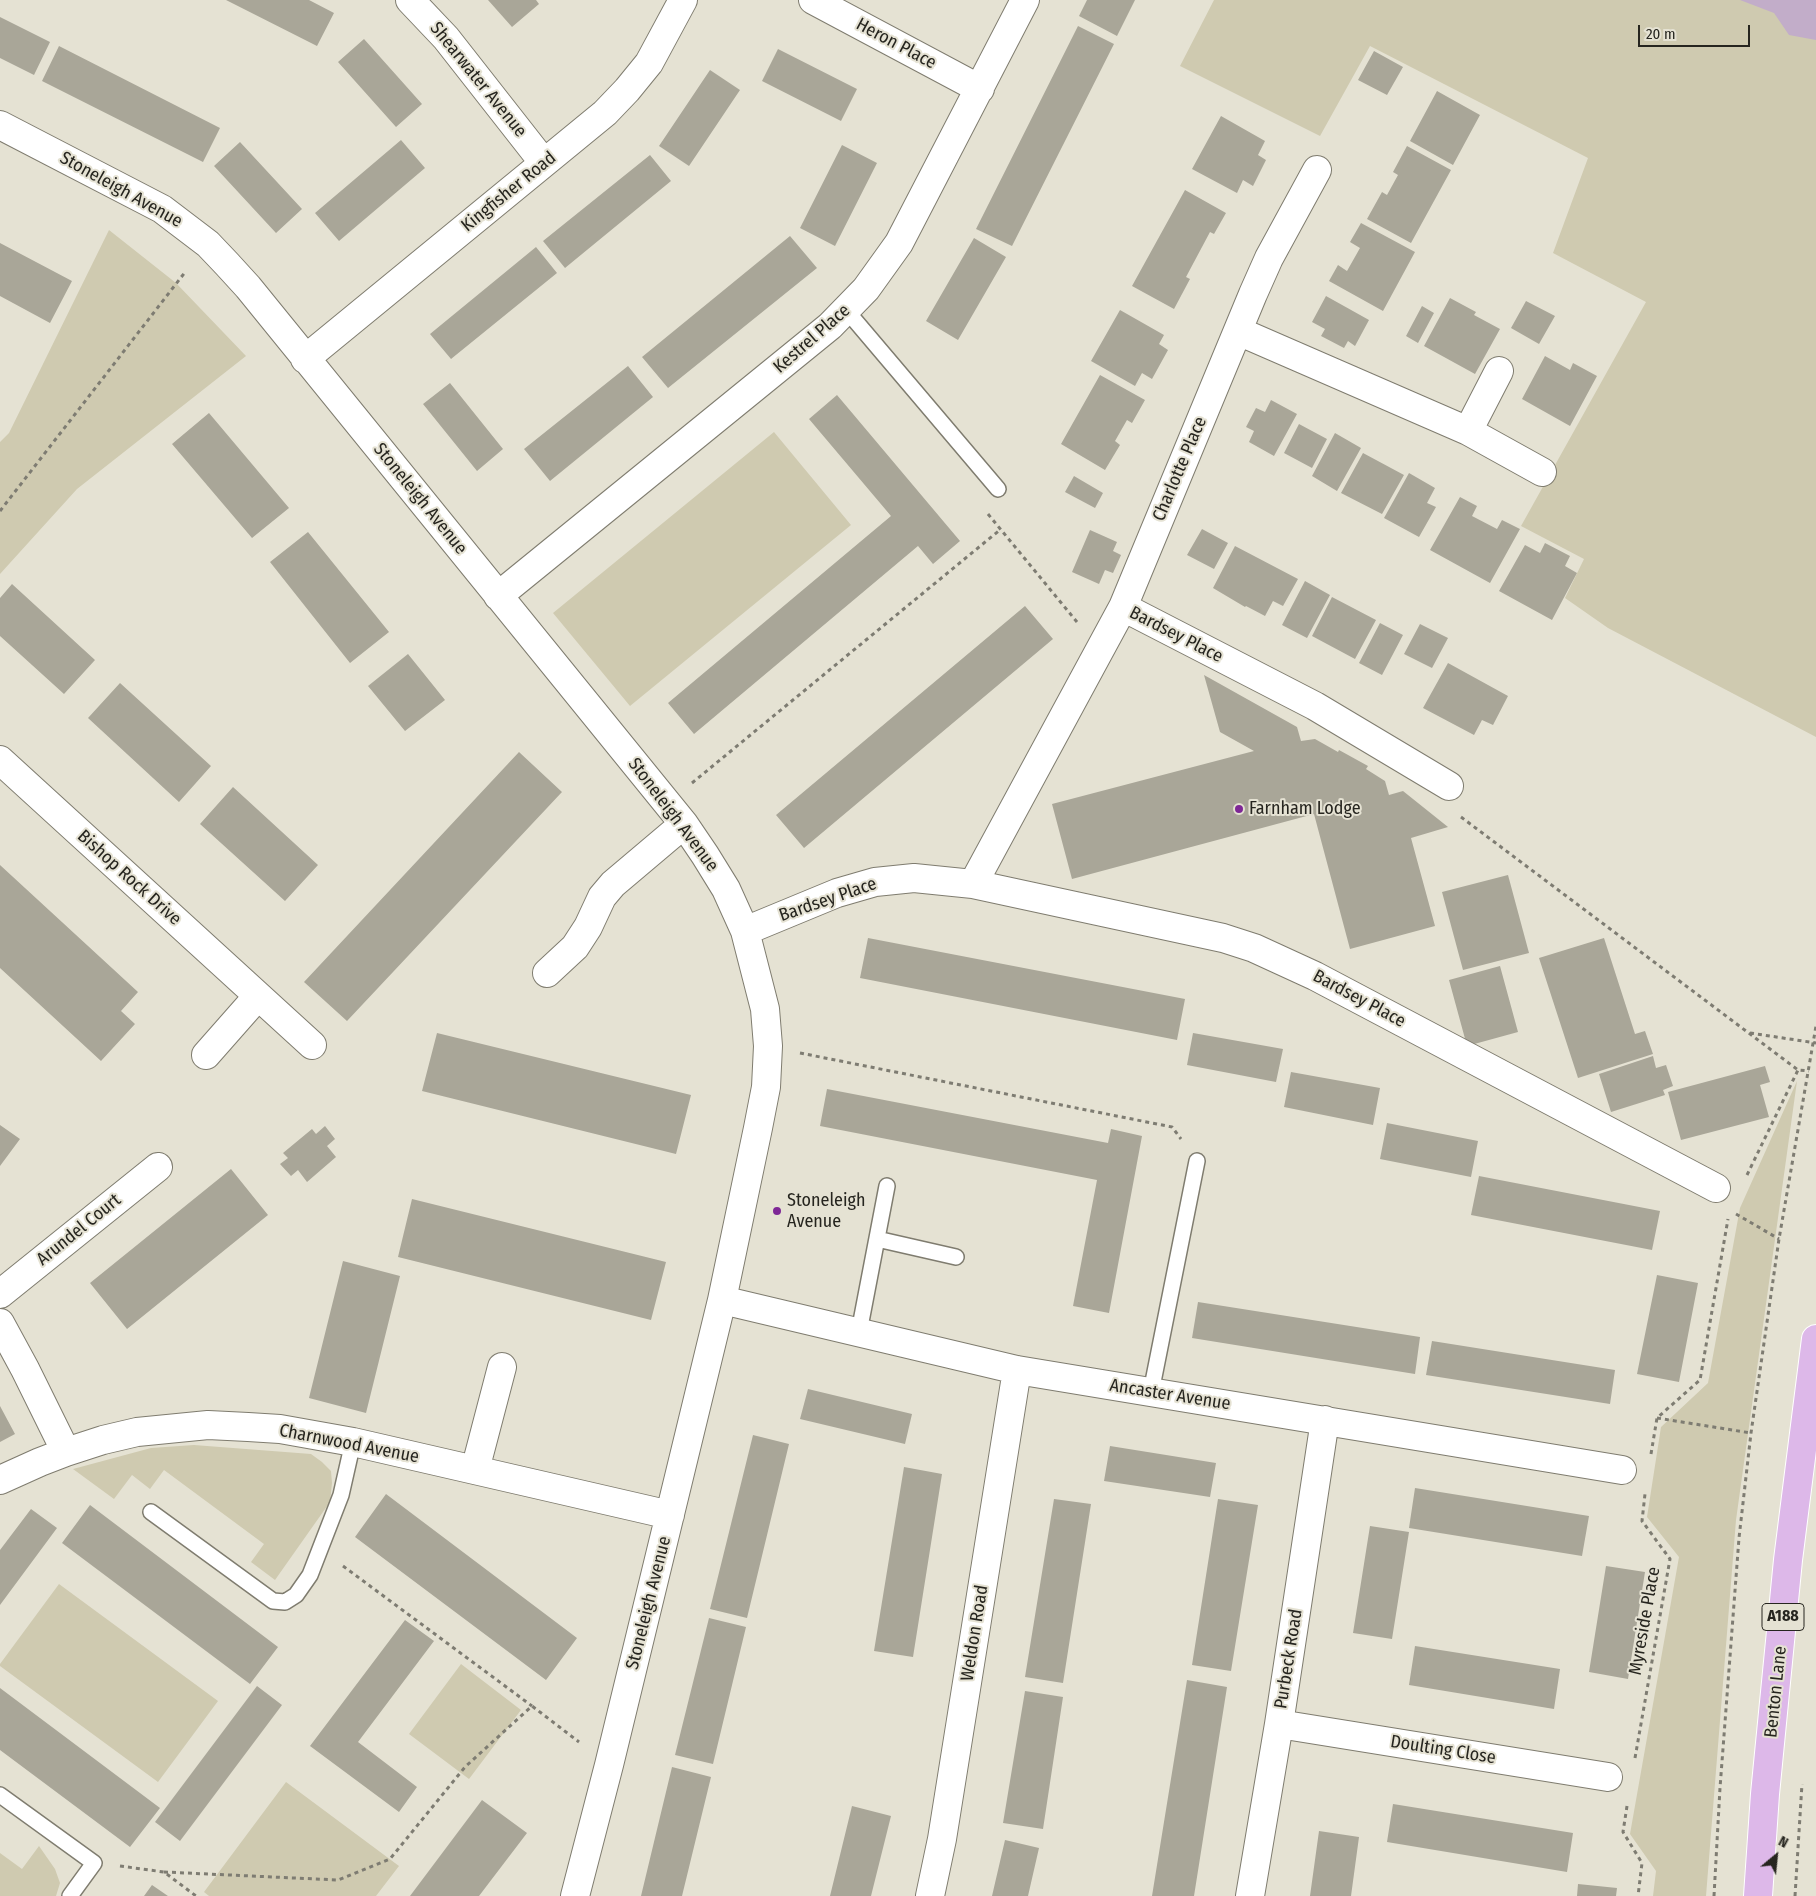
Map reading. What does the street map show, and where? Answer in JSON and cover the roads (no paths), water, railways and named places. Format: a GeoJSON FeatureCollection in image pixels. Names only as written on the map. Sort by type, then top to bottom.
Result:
{"type":"FeatureCollection","features":[{"type":"Feature","properties":{"kind":"main road","name":"Benton Lane"},"geometry":{"type":"LineString","coordinates":[[1758,1896],[1788,1560],[1816,1339]]}},
{"type":"Feature","properties":{"kind":"street","name":"Shearwater Avenue"},"geometry":{"type":"LineString","coordinates":[[410,0],[446,38],[544,163]]}},
{"type":"Feature","properties":{"kind":"street","name":"Kingfisher Road"},"geometry":{"type":"LineString","coordinates":[[305,359],[605,113],[649,63],[683,0]]}},
{"type":"Feature","properties":{"kind":"street","name":"Heron Place"},"geometry":{"type":"LineString","coordinates":[[813,0],[980,89]]}},
{"type":"Feature","properties":{"kind":"street","name":"Kestrel Place"},"geometry":{"type":"LineString","coordinates":[[498,596],[847,311],[866,289],[899,243],[1025,0]]}},
{"type":"Feature","properties":{"kind":"street","name":"Stoneleigh Avenue"},"geometry":{"type":"LineString","coordinates":[[0,124],[162,209],[208,244],[248,287],[684,824],[726,889],[745,931],[765,1009],[768,1046],[766,1087],[722,1300],[609,1765],[575,1896]]}},
{"type":"Feature","properties":{"kind":"street","name":"Charlotte Place"},"geometry":{"type":"LineString","coordinates":[[1123,607],[1269,258],[1317,170]]}},
{"type":"Feature","properties":{"kind":"street"},"geometry":{"type":"LineString","coordinates":[[1238,331],[1468,431],[1542,472]]}},
{"type":"Feature","properties":{"kind":"street"},"geometry":{"type":"LineString","coordinates":[[1468,431],[1499,371]]}},
{"type":"Feature","properties":{"kind":"street","name":"Bardsey Place"},"geometry":{"type":"LineString","coordinates":[[973,884],[1123,607],[1315,706],[1450,786]]}},
{"type":"Feature","properties":{"kind":"street","name":"Bishop Rock Drive"},"geometry":{"type":"LineString","coordinates":[[0,760],[312,1045]]}},
{"type":"Feature","properties":{"kind":"street"},"geometry":{"type":"LineString","coordinates":[[548,973],[575,947],[588,927],[602,897],[613,884],[684,824]]}},
{"type":"Feature","properties":{"kind":"street","name":"Bardsey Place"},"geometry":{"type":"LineString","coordinates":[[745,931],[836,893],[875,882],[914,878],[973,884],[1178,927],[1254,948],[1315,976],[1716,1188]]}},
{"type":"Feature","properties":{"kind":"street"},"geometry":{"type":"LineString","coordinates":[[206,1055],[258,996]]}},
{"type":"Feature","properties":{"kind":"street","name":"Arundel Court"},"geometry":{"type":"LineString","coordinates":[[0,1294],[158,1167]]}},
{"type":"Feature","properties":{"kind":"street","name":"Ancaster Avenue"},"geometry":{"type":"LineString","coordinates":[[722,1300],[1017,1370],[1622,1470]]}},
{"type":"Feature","properties":{"kind":"street"},"geometry":{"type":"LineString","coordinates":[[0,1324],[25,1368],[66,1452]]}},
{"type":"Feature","properties":{"kind":"street"},"geometry":{"type":"LineString","coordinates":[[475,1470],[502,1366]]}},
{"type":"Feature","properties":{"kind":"street","name":"Weldon Road"},"geometry":{"type":"LineString","coordinates":[[930,1896],[942,1839],[1017,1370]]}},
{"type":"Feature","properties":{"kind":"street","name":"Purbeck Road"},"geometry":{"type":"LineString","coordinates":[[1250,1896],[1279,1724],[1325,1420]]}},
{"type":"Feature","properties":{"kind":"street","name":"Charnwood Avenue"},"geometry":{"type":"LineString","coordinates":[[0,1480],[40,1462],[103,1440],[137,1432],[208,1425],[280,1429],[353,1442],[670,1515]]}},
{"type":"Feature","properties":{"kind":"street","name":"Doulting Close"},"geometry":{"type":"LineString","coordinates":[[1279,1724],[1608,1777]]}},
{"type":"Feature","properties":{"kind":"lane"},"geometry":{"type":"LineString","coordinates":[[847,311],[998,489]]}},
{"type":"Feature","properties":{"kind":"lane"},"geometry":{"type":"LineString","coordinates":[[1151,1392],[1197,1161]]}},
{"type":"Feature","properties":{"kind":"lane"},"geometry":{"type":"LineString","coordinates":[[859,1332],[888,1186]]}},
{"type":"Feature","properties":{"kind":"lane"},"geometry":{"type":"LineString","coordinates":[[877,1239],[956,1257]]}},
{"type":"Feature","properties":{"kind":"lane"},"geometry":{"type":"LineString","coordinates":[[151,1512],[273,1601],[285,1602],[296,1595],[310,1575],[341,1495],[353,1442]]}},
{"type":"Feature","properties":{"kind":"lane"},"geometry":{"type":"LineString","coordinates":[[0,1795],[94,1863],[70,1896]]}},
{"type":"Feature","properties":{"kind":"place","name":"Farnham Lodge"},"geometry":{"type":"Point","coordinates":[1239,809]}},
{"type":"Feature","properties":{"kind":"place","name":"Stoneleigh Avenue"},"geometry":{"type":"Point","coordinates":[777,1211]}}]}
